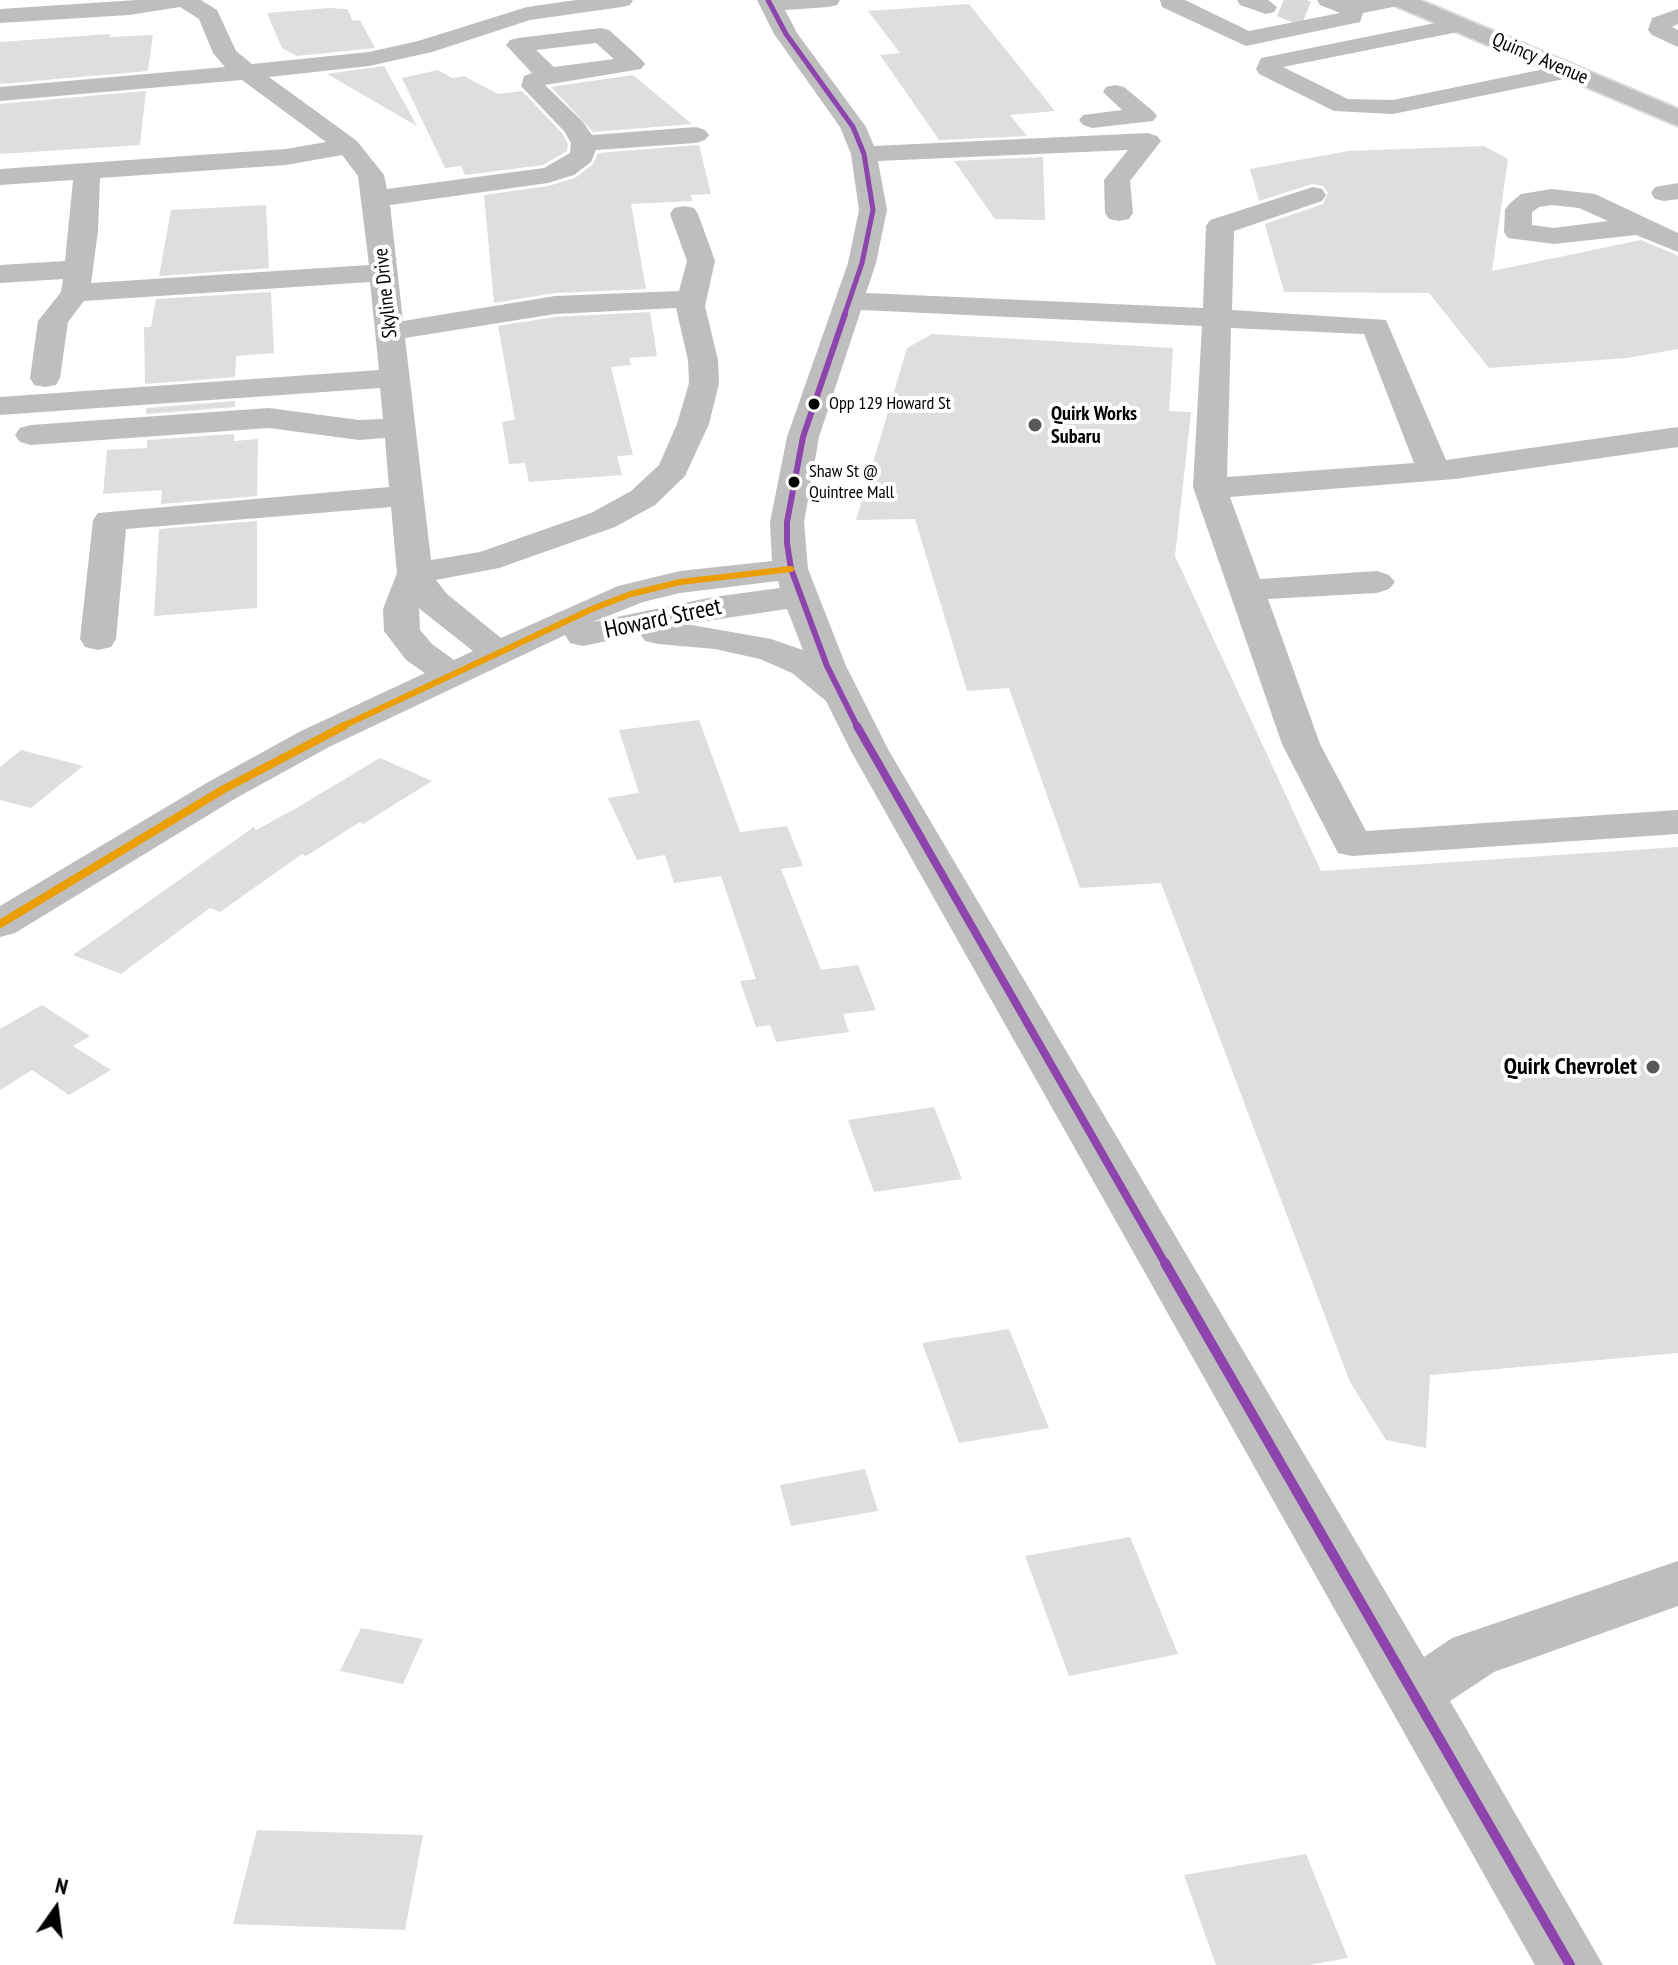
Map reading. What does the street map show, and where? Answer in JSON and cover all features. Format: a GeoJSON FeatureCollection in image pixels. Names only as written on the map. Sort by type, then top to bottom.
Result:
{"type":"FeatureCollection","features":[{"type":"Feature","properties":{"kind":"street"},"geometry":{"type":"LineString","coordinates":[[0,16],[129,8],[183,0]]}},
{"type":"Feature","properties":{"kind":"street","name":"Skyline Drive"},"geometry":{"type":"LineString","coordinates":[[183,0],[206,12],[225,53],[348,146],[367,168],[376,199],[415,573],[423,591],[434,602],[499,654]]}},
{"type":"Feature","properties":{"kind":"street"},"geometry":{"type":"LineString","coordinates":[[0,94],[248,72],[388,55],[527,14],[622,0]]}},
{"type":"Feature","properties":{"kind":"street"},"geometry":{"type":"LineString","coordinates":[[829,0],[769,2],[786,34],[843,110],[861,147],[872,201],[872,221],[862,263],[797,460],[787,522],[787,543],[796,583],[839,693],[870,751],[1570,1965]]}},
{"type":"Feature","properties":{"kind":"street"},"geometry":{"type":"LineString","coordinates":[[1174,0],[1170,2],[1246,39],[1290,13]]}},
{"type":"Feature","properties":{"kind":"street"},"geometry":{"type":"LineString","coordinates":[[1227,0],[1290,13],[1352,17],[1351,9],[1398,0]]}},
{"type":"Feature","properties":{"kind":"street","name":"Quincy Avenue"},"geometry":{"type":"LineString","coordinates":[[1398,0],[1678,118]]}},
{"type":"Feature","properties":{"kind":"street"},"geometry":{"type":"LineString","coordinates":[[1678,16],[1660,23],[1660,30],[1678,40]]}},
{"type":"Feature","properties":{"kind":"street"},"geometry":{"type":"LineString","coordinates":[[1460,25],[1269,63],[1268,69],[1343,106],[1393,107],[1569,71]]}},
{"type":"Feature","properties":{"kind":"street"},"geometry":{"type":"LineString","coordinates":[[376,199],[548,175],[565,169],[582,156],[584,143],[574,127],[533,86],[533,81],[548,75]]}},
{"type":"Feature","properties":{"kind":"street"},"geometry":{"type":"LineString","coordinates":[[861,147],[1144,116],[1115,92]]}},
{"type":"Feature","properties":{"kind":"street"},"geometry":{"type":"LineString","coordinates":[[584,143],[696,135]]}},
{"type":"Feature","properties":{"kind":"street"},"geometry":{"type":"LineString","coordinates":[[861,147],[1148,141],[1117,180],[1119,213]]}},
{"type":"Feature","properties":{"kind":"street"},"geometry":{"type":"LineString","coordinates":[[0,177],[286,157],[348,146]]}},
{"type":"Feature","properties":{"kind":"street"},"geometry":{"type":"LineString","coordinates":[[45,378],[53,321],[76,281],[84,231],[87,172]]}},
{"type":"Feature","properties":{"kind":"street"},"geometry":{"type":"LineString","coordinates":[[1313,195],[1220,226],[1210,487],[1301,744],[1352,844],[1678,822]]}},
{"type":"Feature","properties":{"kind":"street"},"geometry":{"type":"LineString","coordinates":[[415,573],[471,565],[585,527],[618,513],[655,489],[673,469],[683,449],[704,383],[703,360],[691,314],[691,299],[701,261],[684,214]]}},
{"type":"Feature","properties":{"kind":"street"},"geometry":{"type":"LineString","coordinates":[[1640,226],[1678,244]]}},
{"type":"Feature","properties":{"kind":"street"},"geometry":{"type":"LineString","coordinates":[[0,274],[76,281],[384,273]]}},
{"type":"Feature","properties":{"kind":"street"},"geometry":{"type":"LineString","coordinates":[[389,331],[555,305],[691,299]]}},
{"type":"Feature","properties":{"kind":"street"},"geometry":{"type":"LineString","coordinates":[[848,301],[1376,326],[1434,471]]}},
{"type":"Feature","properties":{"kind":"street"},"geometry":{"type":"LineString","coordinates":[[0,406],[394,378]]}},
{"type":"Feature","properties":{"kind":"street"},"geometry":{"type":"LineString","coordinates":[[31,435],[269,418],[359,430],[399,428]]}},
{"type":"Feature","properties":{"kind":"street"},"geometry":{"type":"LineString","coordinates":[[1210,487],[1255,487],[1434,471],[1678,437]]}},
{"type":"Feature","properties":{"kind":"street"},"geometry":{"type":"LineString","coordinates":[[98,639],[110,520],[407,496]]}},
{"type":"Feature","properties":{"kind":"street","name":"Skyline Drive"},"geometry":{"type":"LineString","coordinates":[[415,573],[401,609],[402,631],[419,652],[450,674]]}},
{"type":"Feature","properties":{"kind":"street","name":"Howard Street"},"geometry":{"type":"LineString","coordinates":[[0,924],[272,762],[450,674],[592,609],[654,587],[705,577],[796,583]]}},
{"type":"Feature","properties":{"kind":"street"},"geometry":{"type":"LineString","coordinates":[[1246,590],[1377,582]]}},
{"type":"Feature","properties":{"kind":"street","name":"Howard Street"},"geometry":{"type":"LineString","coordinates":[[499,654],[713,608],[796,583]]}},
{"type":"Feature","properties":{"kind":"street"},"geometry":{"type":"LineString","coordinates":[[588,634],[656,633],[752,645],[805,665],[839,693]]}},
{"type":"Feature","properties":{"kind":"street"},"geometry":{"type":"LineString","coordinates":[[1413,1695],[1473,1655],[1678,1583]]}},
{"type":"Feature","properties":{"kind":"building"},"geometry":{"type":"Polygon","coordinates":[[[969,4],[1055,111],[1010,115],[1027,136],[939,140],[880,55],[900,53],[868,11],[969,4]]]}},
{"type":"Feature","properties":{"kind":"building"},"geometry":{"type":"Polygon","coordinates":[[[347,9],[353,21],[360,20],[375,48],[297,56],[282,48],[267,13],[347,9]]]}},
{"type":"Feature","properties":{"kind":"building"},"geometry":{"type":"Polygon","coordinates":[[[110,34],[109,37],[153,35],[148,71],[0,84],[0,42],[110,34]]]}},
{"type":"Feature","properties":{"kind":"building"},"geometry":{"type":"Polygon","coordinates":[[[384,66],[417,126],[327,74],[384,66]]]}},
{"type":"Feature","properties":{"kind":"building"},"geometry":{"type":"Polygon","coordinates":[[[438,70],[452,78],[464,76],[498,94],[522,91],[562,133],[568,144],[567,151],[543,165],[465,175],[461,166],[445,168],[402,78],[438,70]]]}},
{"type":"Feature","properties":{"kind":"building"},"geometry":{"type":"Polygon","coordinates":[[[633,75],[692,124],[593,132],[551,87],[633,75]]]}},
{"type":"Feature","properties":{"kind":"building"},"geometry":{"type":"Polygon","coordinates":[[[146,91],[140,145],[0,154],[0,104],[146,91]]]}},
{"type":"Feature","properties":{"kind":"building"},"geometry":{"type":"Polygon","coordinates":[[[699,145],[711,194],[691,195],[692,201],[631,204],[646,289],[555,293],[494,303],[484,195],[548,186],[575,178],[593,164],[598,153],[699,145]]]}},
{"type":"Feature","properties":{"kind":"building"},"geometry":{"type":"Polygon","coordinates":[[[1484,146],[1508,159],[1492,271],[1641,240],[1672,253],[1678,256],[1678,349],[1627,358],[1489,368],[1429,293],[1284,292],[1265,224],[1323,204],[1328,193],[1323,186],[1312,184],[1259,201],[1250,169],[1348,151],[1484,146]]]}},
{"type":"Feature","properties":{"kind":"building"},"geometry":{"type":"Polygon","coordinates":[[[1043,157],[1045,220],[995,219],[954,161],[1043,157]]]}},
{"type":"Feature","properties":{"kind":"building"},"geometry":{"type":"Polygon","coordinates":[[[266,205],[269,268],[159,276],[171,210],[266,205]]]}},
{"type":"Feature","properties":{"kind":"building"},"geometry":{"type":"Polygon","coordinates":[[[271,292],[274,353],[236,356],[235,377],[145,384],[144,327],[151,327],[156,299],[271,292]]]}},
{"type":"Feature","properties":{"kind":"building"},"geometry":{"type":"Polygon","coordinates":[[[650,312],[657,356],[629,358],[631,365],[611,367],[633,455],[617,456],[622,475],[529,482],[525,463],[509,464],[502,422],[515,420],[498,326],[555,317],[650,312]]]}},
{"type":"Feature","properties":{"kind":"building"},"geometry":{"type":"Polygon","coordinates":[[[932,334],[1173,348],[1169,411],[1191,412],[1175,556],[1321,871],[1678,847],[1678,1353],[1430,1375],[1426,1448],[1386,1440],[1350,1382],[1161,883],[1080,888],[1009,688],[967,691],[915,519],[856,520],[907,348],[932,334]]]}},
{"type":"Feature","properties":{"kind":"building"},"geometry":{"type":"Polygon","coordinates":[[[235,401],[235,407],[146,414],[146,408],[235,401]]]}},
{"type":"Feature","properties":{"kind":"building"},"geometry":{"type":"Polygon","coordinates":[[[234,434],[234,441],[258,439],[257,496],[161,504],[162,490],[103,494],[107,450],[147,448],[147,440],[234,434]]]}},
{"type":"Feature","properties":{"kind":"building"},"geometry":{"type":"Polygon","coordinates":[[[257,521],[257,608],[154,616],[159,529],[257,521]]]}},
{"type":"Feature","properties":{"kind":"building"},"geometry":{"type":"Polygon","coordinates":[[[699,720],[740,832],[787,826],[803,866],[781,869],[821,970],[858,965],[876,1010],[843,1014],[849,1032],[776,1042],[770,1025],[756,1027],[740,981],[756,979],[721,876],[674,883],[665,855],[637,860],[608,798],[639,793],[619,730],[699,720]]]}},
{"type":"Feature","properties":{"kind":"building"},"geometry":{"type":"Polygon","coordinates":[[[21,750],[83,766],[31,808],[0,800],[0,767],[21,750]]]}},
{"type":"Feature","properties":{"kind":"building"},"geometry":{"type":"Polygon","coordinates":[[[380,758],[432,781],[363,824],[360,822],[306,856],[302,854],[220,912],[210,908],[121,974],[73,955],[254,827],[256,830],[293,810],[380,758]]]}},
{"type":"Feature","properties":{"kind":"building"},"geometry":{"type":"Polygon","coordinates":[[[42,1005],[90,1036],[73,1046],[111,1070],[69,1095],[32,1070],[0,1090],[0,1029],[42,1005]]]}},
{"type":"Feature","properties":{"kind":"building"},"geometry":{"type":"Polygon","coordinates":[[[934,1107],[962,1179],[874,1192],[848,1120],[934,1107]]]}},
{"type":"Feature","properties":{"kind":"building"},"geometry":{"type":"Polygon","coordinates":[[[1009,1329],[1049,1428],[959,1443],[922,1343],[1009,1329]]]}},
{"type":"Feature","properties":{"kind":"building"},"geometry":{"type":"Polygon","coordinates":[[[865,1469],[878,1511],[791,1526],[780,1485],[865,1469]]]}},
{"type":"Feature","properties":{"kind":"building"},"geometry":{"type":"Polygon","coordinates":[[[1130,1537],[1178,1654],[1069,1676],[1025,1556],[1130,1537]]]}},
{"type":"Feature","properties":{"kind":"building"},"geometry":{"type":"Polygon","coordinates":[[[361,1628],[423,1639],[403,1684],[340,1671],[361,1628]]]}},
{"type":"Feature","properties":{"kind":"building"},"geometry":{"type":"Polygon","coordinates":[[[257,1830],[423,1835],[405,1930],[233,1924],[257,1830]]]}},
{"type":"Feature","properties":{"kind":"building"},"geometry":{"type":"Polygon","coordinates":[[[1306,1854],[1348,1958],[1309,1965],[1216,1965],[1184,1875],[1306,1854]]]}},
{"type":"Feature","properties":{"kind":"tunnel"},"geometry":{"type":"LineString","coordinates":[[1282,4],[1314,17]]}},
{"type":"Feature","properties":{"kind":"transit line"},"geometry":{"type":"LineString","coordinates":[[768,0],[786,34],[853,127],[864,154],[873,210],[862,263],[803,437],[787,522],[791,569],[827,666],[870,751],[1570,1965]]}},
{"type":"Feature","properties":{"kind":"transit line"},"geometry":{"type":"LineString","coordinates":[[0,924],[224,789],[315,739],[592,609],[631,594],[680,582],[791,569]]}},
{"type":"Feature","properties":{"kind":"place","name":"Opp 129 Howard St"},"geometry":{"type":"Point","coordinates":[814,404]}},
{"type":"Feature","properties":{"kind":"place","name":"Quirk Works Subaru"},"geometry":{"type":"Point","coordinates":[1035,425]}},
{"type":"Feature","properties":{"kind":"place","name":"Shaw St @ Quintree Mall"},"geometry":{"type":"Point","coordinates":[794,482]}},
{"type":"Feature","properties":{"kind":"place","name":"Quirk Chevrolet"},"geometry":{"type":"Point","coordinates":[1653,1067]}}]}
